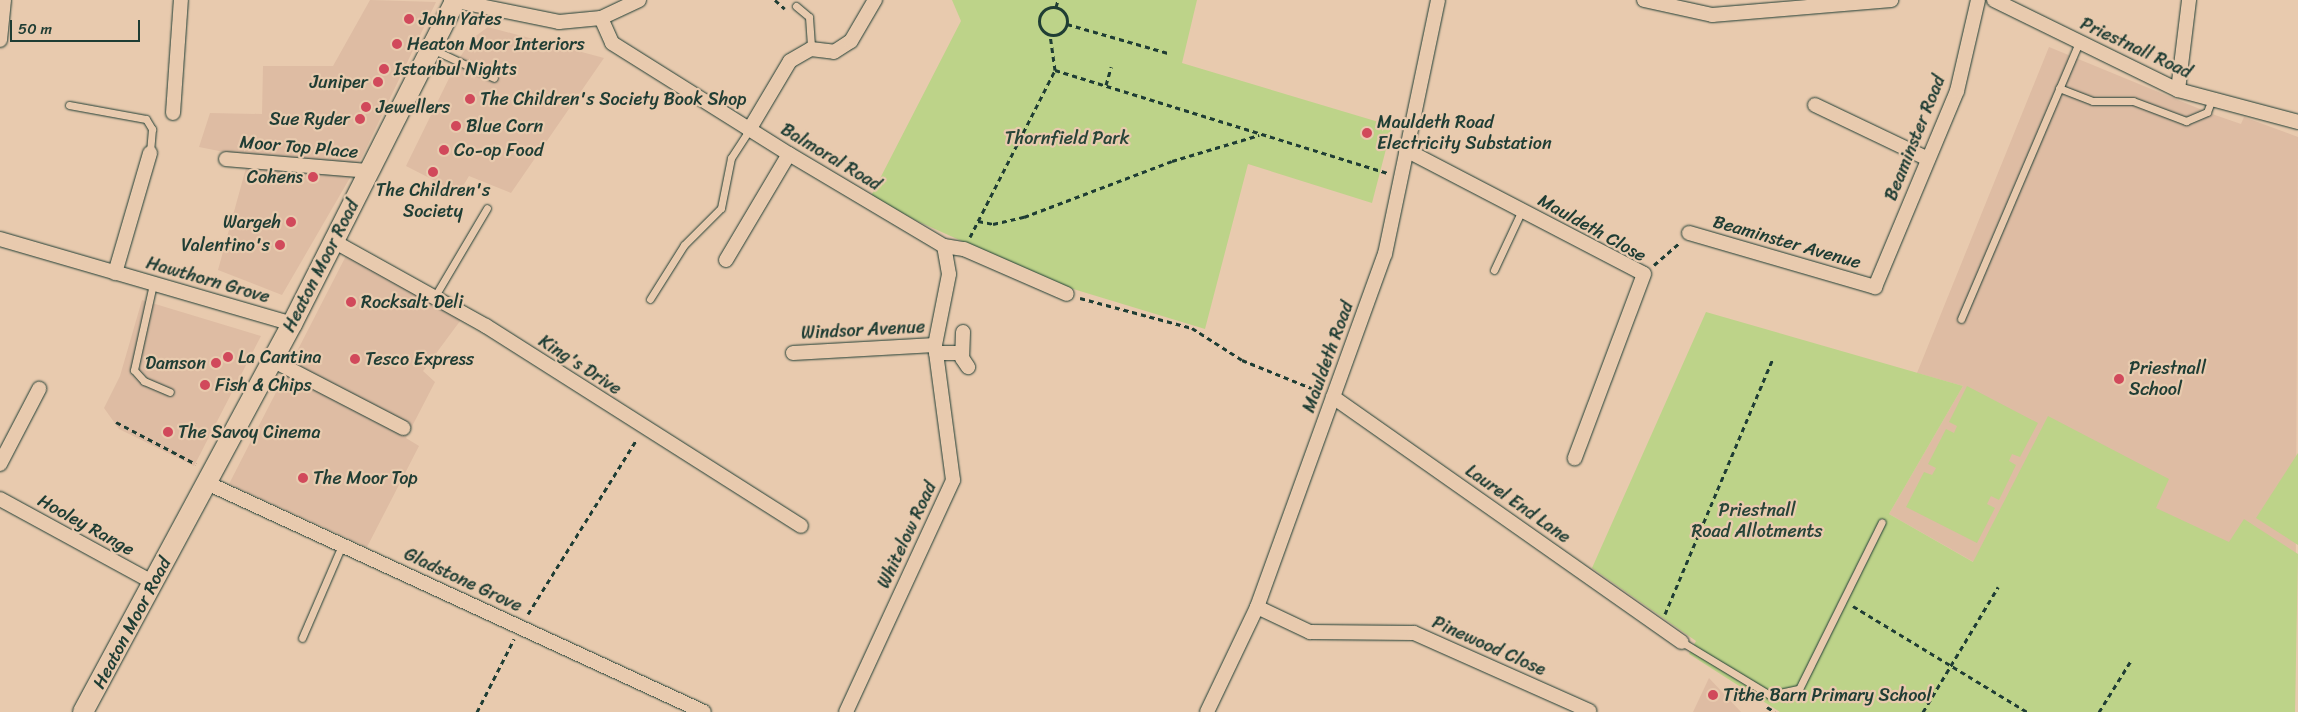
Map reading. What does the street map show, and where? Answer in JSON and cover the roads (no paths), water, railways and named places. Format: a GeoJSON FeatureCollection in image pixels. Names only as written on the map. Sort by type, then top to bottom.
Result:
{"type":"FeatureCollection","features":[{"type":"Feature","properties":{"kind":"main road","name":"Heaton Moor Road"},"geometry":{"type":"LineString","coordinates":[[84,712],[335,242],[369,171],[433,50],[455,1]]}},
{"type":"Feature","properties":{"kind":"street"},"geometry":{"type":"LineString","coordinates":[[0,40],[4,0]]}},
{"type":"Feature","properties":{"kind":"street"},"geometry":{"type":"LineString","coordinates":[[173,113],[181,0]]}},
{"type":"Feature","properties":{"kind":"street"},"geometry":{"type":"LineString","coordinates":[[455,1],[559,22],[601,18],[639,0]]}},
{"type":"Feature","properties":{"kind":"street"},"geometry":{"type":"LineString","coordinates":[[749,130],[790,61],[811,49],[834,52],[851,41],[875,0]]}},
{"type":"Feature","properties":{"kind":"street","name":"Mauldeth Road"},"geometry":{"type":"LineString","coordinates":[[1207,712],[1257,607],[1385,254],[1398,176],[1406,150],[1438,0]]}},
{"type":"Feature","properties":{"kind":"street"},"geometry":{"type":"LineString","coordinates":[[1644,0],[1712,15],[1890,0]]}},
{"type":"Feature","properties":{"kind":"street","name":"Beaminster Road"},"geometry":{"type":"LineString","coordinates":[[1875,287],[1956,91],[1978,0]]}},
{"type":"Feature","properties":{"kind":"street","name":"Priestnall Road"},"geometry":{"type":"LineString","coordinates":[[1994,0],[2178,90],[2298,122]]}},
{"type":"Feature","properties":{"kind":"street"},"geometry":{"type":"LineString","coordinates":[[2178,90],[2189,0]]}},
{"type":"Feature","properties":{"kind":"street","name":"Balmoral Road"},"geometry":{"type":"LineString","coordinates":[[601,18],[612,43],[749,130],[944,246],[964,249],[1067,294]]}},
{"type":"Feature","properties":{"kind":"street"},"geometry":{"type":"LineString","coordinates":[[1815,104],[1928,159]]}},
{"type":"Feature","properties":{"kind":"street","name":"Mauldeth Close"},"geometry":{"type":"LineString","coordinates":[[1406,150],[1644,274],[1575,458]]}},
{"type":"Feature","properties":{"kind":"street"},"geometry":{"type":"LineString","coordinates":[[115,273],[150,153]]}},
{"type":"Feature","properties":{"kind":"street"},"geometry":{"type":"LineString","coordinates":[[726,260],[789,154]]}},
{"type":"Feature","properties":{"kind":"street","name":"Moor Top Place"},"geometry":{"type":"LineString","coordinates":[[226,159],[369,171]]}},
{"type":"Feature","properties":{"kind":"street","name":"Beaminster Avenue"},"geometry":{"type":"LineString","coordinates":[[1689,233],[1875,287]]}},
{"type":"Feature","properties":{"kind":"street","name":"Hawthorn Grove"},"geometry":{"type":"LineString","coordinates":[[0,239],[292,324]]}},
{"type":"Feature","properties":{"kind":"street","name":"King's Drive"},"geometry":{"type":"LineString","coordinates":[[335,242],[435,296],[801,526]]}},
{"type":"Feature","properties":{"kind":"street","name":"Whitelow Road"},"geometry":{"type":"LineString","coordinates":[[846,712],[953,480],[935,349],[949,274],[944,246]]}},
{"type":"Feature","properties":{"kind":"street"},"geometry":{"type":"LineString","coordinates":[[963,332],[962,353],[968,367]]}},
{"type":"Feature","properties":{"kind":"street","name":"Windsor Avenue"},"geometry":{"type":"LineString","coordinates":[[793,353],[935,349],[962,353]]}},
{"type":"Feature","properties":{"kind":"street"},"geometry":{"type":"LineString","coordinates":[[272,360],[403,428]]}},
{"type":"Feature","properties":{"kind":"street"},"geometry":{"type":"LineString","coordinates":[[0,464],[39,389]]}},
{"type":"Feature","properties":{"kind":"street","name":"Laurel End Lane"},"geometry":{"type":"LineString","coordinates":[[1333,397],[1682,642]]}},
{"type":"Feature","properties":{"kind":"street","name":"Gladstone Grove"},"geometry":{"type":"LineString","coordinates":[[210,478],[342,545],[704,712]]}},
{"type":"Feature","properties":{"kind":"street","name":"Hooley Range"},"geometry":{"type":"LineString","coordinates":[[0,500],[154,583]]}},
{"type":"Feature","properties":{"kind":"street","name":"Pinewood Close"},"geometry":{"type":"LineString","coordinates":[[1257,607],[1310,632],[1414,634],[1588,711]]}},
{"type":"Feature","properties":{"kind":"lane"},"geometry":{"type":"LineString","coordinates":[[796,6],[809,17],[811,49]]}},
{"type":"Feature","properties":{"kind":"lane"},"geometry":{"type":"LineString","coordinates":[[1961,318],[2079,43]]}},
{"type":"Feature","properties":{"kind":"lane"},"geometry":{"type":"LineString","coordinates":[[433,50],[494,78]]}},
{"type":"Feature","properties":{"kind":"lane"},"geometry":{"type":"LineString","coordinates":[[2060,88],[2093,101],[2133,101],[2186,120],[2207,112],[2212,99]]}},
{"type":"Feature","properties":{"kind":"lane"},"geometry":{"type":"LineString","coordinates":[[70,105],[146,119],[152,129],[150,153]]}},
{"type":"Feature","properties":{"kind":"lane"},"geometry":{"type":"LineString","coordinates":[[650,299],[684,245],[721,208],[731,158],[749,130]]}},
{"type":"Feature","properties":{"kind":"lane"},"geometry":{"type":"LineString","coordinates":[[435,296],[487,208]]}},
{"type":"Feature","properties":{"kind":"lane"},"geometry":{"type":"LineString","coordinates":[[1494,270],[1522,210]]}},
{"type":"Feature","properties":{"kind":"lane"},"geometry":{"type":"LineString","coordinates":[[153,284],[134,370],[144,382],[170,392]]}},
{"type":"Feature","properties":{"kind":"lane"},"geometry":{"type":"LineString","coordinates":[[1682,642],[1757,689],[1770,695],[1792,693],[1799,689],[1846,602],[1882,522]]}},
{"type":"Feature","properties":{"kind":"lane"},"geometry":{"type":"LineString","coordinates":[[302,638],[342,545]]}},
{"type":"Feature","properties":{"kind":"place","name":"John Yates"},"geometry":{"type":"Point","coordinates":[409,19]}},
{"type":"Feature","properties":{"kind":"place","name":"Heaton Moor Interiors"},"geometry":{"type":"Point","coordinates":[397,44]}},
{"type":"Feature","properties":{"kind":"place","name":"Istanbul Nights"},"geometry":{"type":"Point","coordinates":[384,69]}},
{"type":"Feature","properties":{"kind":"place","name":"Juniper"},"geometry":{"type":"Point","coordinates":[378,82]}},
{"type":"Feature","properties":{"kind":"place","name":"The Children's Society Book Shop"},"geometry":{"type":"Point","coordinates":[470,99]}},
{"type":"Feature","properties":{"kind":"place","name":"Jewellers"},"geometry":{"type":"Point","coordinates":[366,107]}},
{"type":"Feature","properties":{"kind":"place","name":"Sue Ryder"},"geometry":{"type":"Point","coordinates":[360,119]}},
{"type":"Feature","properties":{"kind":"place","name":"Blue Corn"},"geometry":{"type":"Point","coordinates":[456,126]}},
{"type":"Feature","properties":{"kind":"place","name":"Mauldeth Road Electricity Substation"},"geometry":{"type":"Point","coordinates":[1367,133]}},
{"type":"Feature","properties":{"kind":"place","name":"Co-op Food"},"geometry":{"type":"Point","coordinates":[444,150]}},
{"type":"Feature","properties":{"kind":"place","name":"The Children's Society"},"geometry":{"type":"Point","coordinates":[433,172]}},
{"type":"Feature","properties":{"kind":"place","name":"Cohens"},"geometry":{"type":"Point","coordinates":[313,177]}},
{"type":"Feature","properties":{"kind":"place","name":"Wargeh"},"geometry":{"type":"Point","coordinates":[291,222]}},
{"type":"Feature","properties":{"kind":"place","name":"Valentino's"},"geometry":{"type":"Point","coordinates":[280,245]}},
{"type":"Feature","properties":{"kind":"place","name":"Rocksalt Deli"},"geometry":{"type":"Point","coordinates":[351,302]}},
{"type":"Feature","properties":{"kind":"place","name":"La Cantina"},"geometry":{"type":"Point","coordinates":[228,357]}},
{"type":"Feature","properties":{"kind":"place","name":"Tesco Express"},"geometry":{"type":"Point","coordinates":[355,359]}},
{"type":"Feature","properties":{"kind":"place","name":"Damson"},"geometry":{"type":"Point","coordinates":[216,363]}},
{"type":"Feature","properties":{"kind":"place","name":"Priestnall School"},"geometry":{"type":"Point","coordinates":[2119,379]}},
{"type":"Feature","properties":{"kind":"place","name":"Fish & Chips"},"geometry":{"type":"Point","coordinates":[205,385]}},
{"type":"Feature","properties":{"kind":"place","name":"The Savoy Cinema"},"geometry":{"type":"Point","coordinates":[168,432]}},
{"type":"Feature","properties":{"kind":"place","name":"The Moor Top"},"geometry":{"type":"Point","coordinates":[303,478]}},
{"type":"Feature","properties":{"kind":"place","name":"Tithe Barn Primary School"},"geometry":{"type":"Point","coordinates":[1713,695]}},
{"type":"Feature","properties":{"kind":"park label","name":"Thornfield Park"},"geometry":{"type":"Point","coordinates":[1067,138]}},
{"type":"Feature","properties":{"kind":"park label","name":"Priestnall Road Allotments"},"geometry":{"type":"Point","coordinates":[1757,521]}}]}
